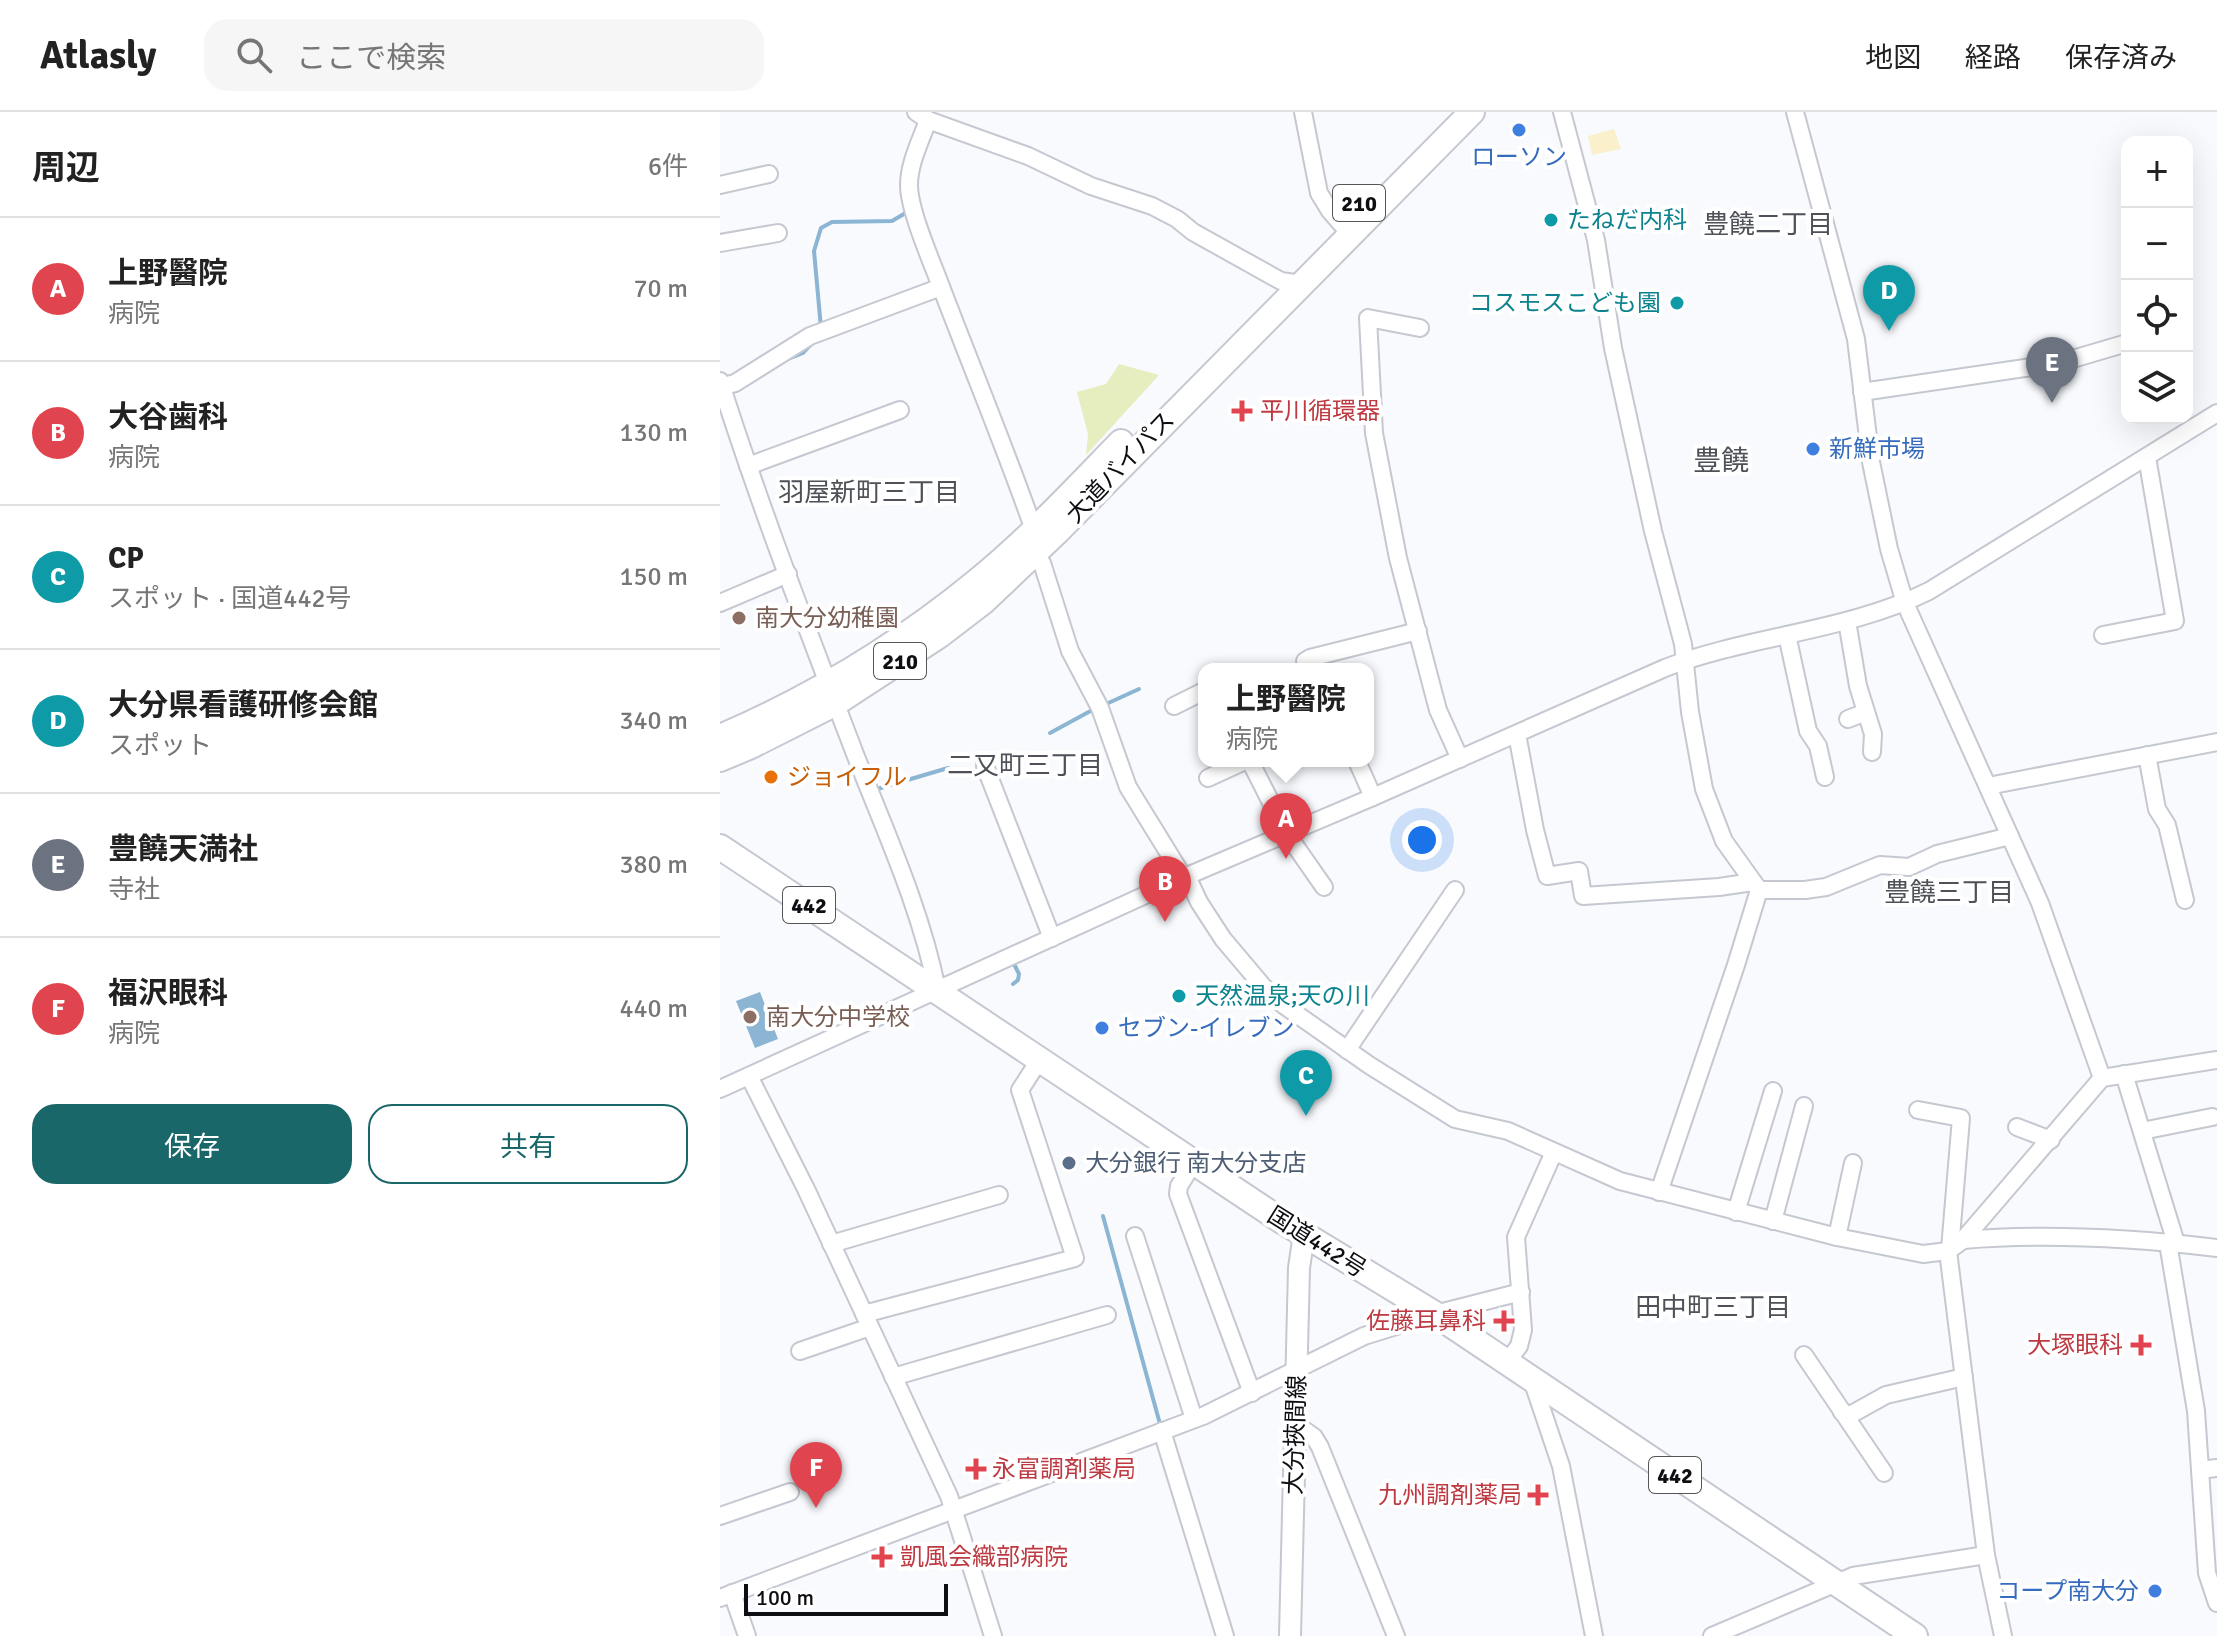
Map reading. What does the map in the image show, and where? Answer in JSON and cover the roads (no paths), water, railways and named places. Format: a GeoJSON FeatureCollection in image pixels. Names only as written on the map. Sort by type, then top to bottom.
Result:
{"type":"FeatureCollection","features":[{"type":"Feature","properties":{"kind":"highway","name":"大道バイパス"},"geometry":{"type":"LineString","coordinates":[[720,759],[751,746],[832,693],[975,583],[1026,550],[1345,228],[1451,112]]}},
{"type":"Feature","properties":{"kind":"highway","name":"大道バイパス"},"geometry":{"type":"LineString","coordinates":[[1345,228],[1472,112]]}},
{"type":"Feature","properties":{"kind":"highway","name":"大道バイパス"},"geometry":{"type":"LineString","coordinates":[[720,737],[832,693]]}},
{"type":"Feature","properties":{"kind":"highway","name":"国道442号"},"geometry":{"type":"LineString","coordinates":[[720,847],[1304,1234],[1435,1314],[1915,1636]]}},
{"type":"Feature","properties":{"kind":"main road","name":"大分挾間線"},"geometry":{"type":"LineString","coordinates":[[1290,1636],[1300,1260],[1304,1234]]}},
{"type":"Feature","properties":{"kind":"street"},"geometry":{"type":"LineString","coordinates":[[1303,112],[1319,193],[1345,228]]}},
{"type":"Feature","properties":{"kind":"street"},"geometry":{"type":"LineString","coordinates":[[1562,112],[1596,240],[1613,348],[1685,660],[1690,712],[1707,802],[1724,841],[1756,886],[1736,965],[1659,1192]]}},
{"type":"Feature","properties":{"kind":"street"},"geometry":{"type":"LineString","coordinates":[[1795,112],[1856,339],[1871,462],[1905,603],[2040,903],[2102,1078]]}},
{"type":"Feature","properties":{"kind":"street"},"geometry":{"type":"LineString","coordinates":[[1048,528],[1030,519],[997,426],[956,331],[923,241],[909,185],[922,116],[1028,156],[1091,186],[1152,206],[1177,219],[1193,232],[1291,282]]}},
{"type":"Feature","properties":{"kind":"street"},"geometry":{"type":"LineString","coordinates":[[720,185],[769,174]]}},
{"type":"Feature","properties":{"kind":"street"},"geometry":{"type":"LineString","coordinates":[[720,243],[778,233]]}},
{"type":"Feature","properties":{"kind":"street"},"geometry":{"type":"LineString","coordinates":[[937,990],[931,962],[895,856],[748,466],[721,385],[735,383],[810,336],[941,287]]}},
{"type":"Feature","properties":{"kind":"street"},"geometry":{"type":"LineString","coordinates":[[1420,328],[1368,318],[1374,433],[1398,558],[1438,710],[1460,759]]}},
{"type":"Feature","properties":{"kind":"street"},"geometry":{"type":"LineString","coordinates":[[1862,392],[2059,363],[2121,345]]}},
{"type":"Feature","properties":{"kind":"street"},"geometry":{"type":"LineString","coordinates":[[748,466],[900,410]]}},
{"type":"Feature","properties":{"kind":"street"},"geometry":{"type":"LineString","coordinates":[[720,1089],[1186,877],[1685,660],[1847,621],[1905,603],[2217,413]]}},
{"type":"Feature","properties":{"kind":"street"},"geometry":{"type":"LineString","coordinates":[[2103,635],[2175,621],[2147,457]]}},
{"type":"Feature","properties":{"kind":"street"},"geometry":{"type":"LineString","coordinates":[[1026,550],[1042,563],[1070,651],[1100,708],[1128,787],[1214,927],[1260,983],[1285,1006],[1455,1119],[1508,1131],[1609,1178],[1837,1237],[1914,1253],[1931,1254],[1995,1237],[2111,1239],[2217,1248]]}},
{"type":"Feature","properties":{"kind":"street"},"geometry":{"type":"LineString","coordinates":[[721,597],[788,574]]}},
{"type":"Feature","properties":{"kind":"street"},"geometry":{"type":"LineString","coordinates":[[1847,621],[1858,686],[1873,734],[1872,752]]}},
{"type":"Feature","properties":{"kind":"street"},"geometry":{"type":"LineString","coordinates":[[1306,663],[1310,658],[1418,631]]}},
{"type":"Feature","properties":{"kind":"street"},"geometry":{"type":"LineString","coordinates":[[1787,635],[1808,731],[1818,746],[1825,777]]}},
{"type":"Feature","properties":{"kind":"street"},"geometry":{"type":"LineString","coordinates":[[1174,706],[1198,694]]}},
{"type":"Feature","properties":{"kind":"street"},"geometry":{"type":"LineString","coordinates":[[1848,719],[1866,712]]}},
{"type":"Feature","properties":{"kind":"street"},"geometry":{"type":"LineString","coordinates":[[1517,734],[1547,876],[1579,871],[1583,896],[1719,887],[1805,890],[1826,887],[1880,865],[1909,867],[1937,854],[2010,836]]}},
{"type":"Feature","properties":{"kind":"street"},"geometry":{"type":"LineString","coordinates":[[1988,786],[2217,742]]}},
{"type":"Feature","properties":{"kind":"street"},"geometry":{"type":"LineString","coordinates":[[2147,755],[2157,809],[2167,825],[2185,900]]}},
{"type":"Feature","properties":{"kind":"street"},"geometry":{"type":"LineString","coordinates":[[985,766],[1052,938]]}},
{"type":"Feature","properties":{"kind":"street"},"geometry":{"type":"LineString","coordinates":[[1208,778],[1234,767]]}},
{"type":"Feature","properties":{"kind":"street"},"geometry":{"type":"LineString","coordinates":[[1251,767],[1287,834],[1324,887]]}},
{"type":"Feature","properties":{"kind":"street"},"geometry":{"type":"LineString","coordinates":[[1360,767],[1373,797]]}},
{"type":"Feature","properties":{"kind":"street"},"geometry":{"type":"LineString","coordinates":[[1347,1050],[1455,890]]}},
{"type":"Feature","properties":{"kind":"street"},"geometry":{"type":"LineString","coordinates":[[800,1351],[867,1320],[1075,1258],[1020,1090],[1040,1059]]}},
{"type":"Feature","properties":{"kind":"street"},"geometry":{"type":"LineString","coordinates":[[1954,1246],[2051,1140],[2102,1078],[2217,1060]]}},
{"type":"Feature","properties":{"kind":"street"},"geometry":{"type":"LineString","coordinates":[[2124,1074],[2172,1243],[2208,1469],[2207,1573],[2217,1603]]}},
{"type":"Feature","properties":{"kind":"street"},"geometry":{"type":"LineString","coordinates":[[749,1076],[955,1511],[993,1636]]}},
{"type":"Feature","properties":{"kind":"street"},"geometry":{"type":"LineString","coordinates":[[1736,1212],[1773,1091]]}},
{"type":"Feature","properties":{"kind":"street"},"geometry":{"type":"LineString","coordinates":[[1773,1221],[1804,1106]]}},
{"type":"Feature","properties":{"kind":"street"},"geometry":{"type":"LineString","coordinates":[[1918,1110],[1961,1118],[1954,1246],[1964,1377],[1986,1555],[2003,1636]]}},
{"type":"Feature","properties":{"kind":"street"},"geometry":{"type":"LineString","coordinates":[[2142,1131],[2212,1117]]}},
{"type":"Feature","properties":{"kind":"street"},"geometry":{"type":"LineString","coordinates":[[2017,1127],[2051,1140]]}},
{"type":"Feature","properties":{"kind":"street"},"geometry":{"type":"LineString","coordinates":[[1507,1362],[1522,1341],[1521,1292],[1515,1251],[1518,1229],[1554,1152]]}},
{"type":"Feature","properties":{"kind":"street"},"geometry":{"type":"LineString","coordinates":[[1194,1162],[1179,1186],[1178,1194],[1252,1393]]}},
{"type":"Feature","properties":{"kind":"street"},"geometry":{"type":"LineString","coordinates":[[1837,1237],[1853,1163]]}},
{"type":"Feature","properties":{"kind":"street"},"geometry":{"type":"LineString","coordinates":[[831,1244],[999,1195]]}},
{"type":"Feature","properties":{"kind":"street"},"geometry":{"type":"LineString","coordinates":[[1135,1236],[1194,1419]]}},
{"type":"Feature","properties":{"kind":"street"},"geometry":{"type":"LineString","coordinates":[[747,1636],[724,1594],[955,1511],[1194,1419],[1358,1339],[1435,1314],[1521,1292]]}},
{"type":"Feature","properties":{"kind":"street"},"geometry":{"type":"LineString","coordinates":[[893,1377],[1107,1315]]}},
{"type":"Feature","properties":{"kind":"street"},"geometry":{"type":"LineString","coordinates":[[1804,1355],[1884,1473]]}},
{"type":"Feature","properties":{"kind":"street"},"geometry":{"type":"LineString","coordinates":[[1842,1412],[1850,1415],[1886,1395],[1964,1377]]}},
{"type":"Feature","properties":{"kind":"street"},"geometry":{"type":"LineString","coordinates":[[1531,1378],[1561,1466],[1594,1636]]}},
{"type":"Feature","properties":{"kind":"street"},"geometry":{"type":"LineString","coordinates":[[1296,1424],[1314,1437],[1320,1447],[1396,1636]]}},
{"type":"Feature","properties":{"kind":"street"},"geometry":{"type":"LineString","coordinates":[[1162,1431],[1225,1636]]}},
{"type":"Feature","properties":{"kind":"street"},"geometry":{"type":"LineString","coordinates":[[720,1516],[790,1492]]}},
{"type":"Feature","properties":{"kind":"street"},"geometry":{"type":"LineString","coordinates":[[1712,1636],[1853,1576],[1986,1555]]}},
{"type":"Feature","properties":{"kind":"water"},"geometry":{"type":"Polygon","coordinates":[[[760,992],[778,1039],[755,1048],[736,1001],[760,992]]]}},
{"type":"Feature","properties":{"kind":"waterway"},"geometry":{"type":"LineString","coordinates":[[821,328],[814,251],[821,228],[832,222],[892,221],[909,211]]}},
{"type":"Feature","properties":{"kind":"waterway"},"geometry":{"type":"LineString","coordinates":[[783,361],[803,353],[815,340]]}},
{"type":"Feature","properties":{"kind":"waterway"},"geometry":{"type":"LineString","coordinates":[[1104,705],[1139,689]]}},
{"type":"Feature","properties":{"kind":"waterway"},"geometry":{"type":"LineString","coordinates":[[1050,733],[1096,708]]}},
{"type":"Feature","properties":{"kind":"waterway"},"geometry":{"type":"LineString","coordinates":[[877,789],[948,768]]}},
{"type":"Feature","properties":{"kind":"waterway"},"geometry":{"type":"LineString","coordinates":[[1013,984],[1019,974],[1015,966]]}},
{"type":"Feature","properties":{"kind":"waterway"},"geometry":{"type":"LineString","coordinates":[[1103,1216],[1160,1424]]}},
{"type":"Feature","properties":{"kind":"place","name":"ローソン"},"geometry":{"type":"Point","coordinates":[1519,130]}},
{"type":"Feature","properties":{"kind":"place","name":"たねだ内科"},"geometry":{"type":"Point","coordinates":[1551,220]}},
{"type":"Feature","properties":{"kind":"place","name":"コスモスこども園"},"geometry":{"type":"Point","coordinates":[1677,303]}},
{"type":"Feature","properties":{"kind":"place","name":"大分県看護研修会館"},"geometry":{"type":"Point","coordinates":[1889,331]}},
{"type":"Feature","properties":{"kind":"place","name":"豊饒天満社"},"geometry":{"type":"Point","coordinates":[2052,403]}},
{"type":"Feature","properties":{"kind":"place","name":"平川循環器"},"geometry":{"type":"Point","coordinates":[1242,411]}},
{"type":"Feature","properties":{"kind":"place","name":"新鮮市場"},"geometry":{"type":"Point","coordinates":[1813,449]}},
{"type":"Feature","properties":{"kind":"place","name":"南大分幼稚園"},"geometry":{"type":"Point","coordinates":[739,618]}},
{"type":"Feature","properties":{"kind":"place","name":"ジョイフル"},"geometry":{"type":"Point","coordinates":[771,777]}},
{"type":"Feature","properties":{"kind":"place","name":"上野醫院"},"geometry":{"type":"Point","coordinates":[1286,859]}},
{"type":"Feature","properties":{"kind":"place","name":"大谷歯科"},"geometry":{"type":"Point","coordinates":[1165,922]}},
{"type":"Feature","properties":{"kind":"place","name":"天然温泉;天の川"},"geometry":{"type":"Point","coordinates":[1179,996]}},
{"type":"Feature","properties":{"kind":"place","name":"南大分中学校"},"geometry":{"type":"Point","coordinates":[750,1017]}},
{"type":"Feature","properties":{"kind":"place","name":"セブン-イレブン"},"geometry":{"type":"Point","coordinates":[1102,1028]}},
{"type":"Feature","properties":{"kind":"place","name":"CP"},"geometry":{"type":"Point","coordinates":[1306,1116]}},
{"type":"Feature","properties":{"kind":"place","name":"大分銀行 南大分支店"},"geometry":{"type":"Point","coordinates":[1069,1163]}},
{"type":"Feature","properties":{"kind":"place","name":"佐藤耳鼻科"},"geometry":{"type":"Point","coordinates":[1504,1321]}},
{"type":"Feature","properties":{"kind":"place","name":"大塚眼科"},"geometry":{"type":"Point","coordinates":[2141,1345]}},
{"type":"Feature","properties":{"kind":"place","name":"永富調剤薬局"},"geometry":{"type":"Point","coordinates":[976,1469]}},
{"type":"Feature","properties":{"kind":"place","name":"九州調剤薬局"},"geometry":{"type":"Point","coordinates":[1538,1495]}},
{"type":"Feature","properties":{"kind":"place","name":"福沢眼科"},"geometry":{"type":"Point","coordinates":[816,1508]}},
{"type":"Feature","properties":{"kind":"place","name":"凱風会織部病院"},"geometry":{"type":"Point","coordinates":[882,1557]}},
{"type":"Feature","properties":{"kind":"place","name":"コープ南大分"},"geometry":{"type":"Point","coordinates":[2155,1591]}},
{"type":"Feature","properties":{"kind":"district","name":"豊饒二丁目"},"geometry":{"type":"Point","coordinates":[1768,224]}},
{"type":"Feature","properties":{"kind":"district","name":"豊饒"},"geometry":{"type":"Point","coordinates":[1721,460]}},
{"type":"Feature","properties":{"kind":"district","name":"羽屋新町三丁目"},"geometry":{"type":"Point","coordinates":[869,492]}},
{"type":"Feature","properties":{"kind":"district","name":"二又町三丁目"},"geometry":{"type":"Point","coordinates":[1025,765]}},
{"type":"Feature","properties":{"kind":"district","name":"豊饒三丁目"},"geometry":{"type":"Point","coordinates":[1949,892]}},
{"type":"Feature","properties":{"kind":"district","name":"田中町三丁目"},"geometry":{"type":"Point","coordinates":[1713,1307]}}]}
